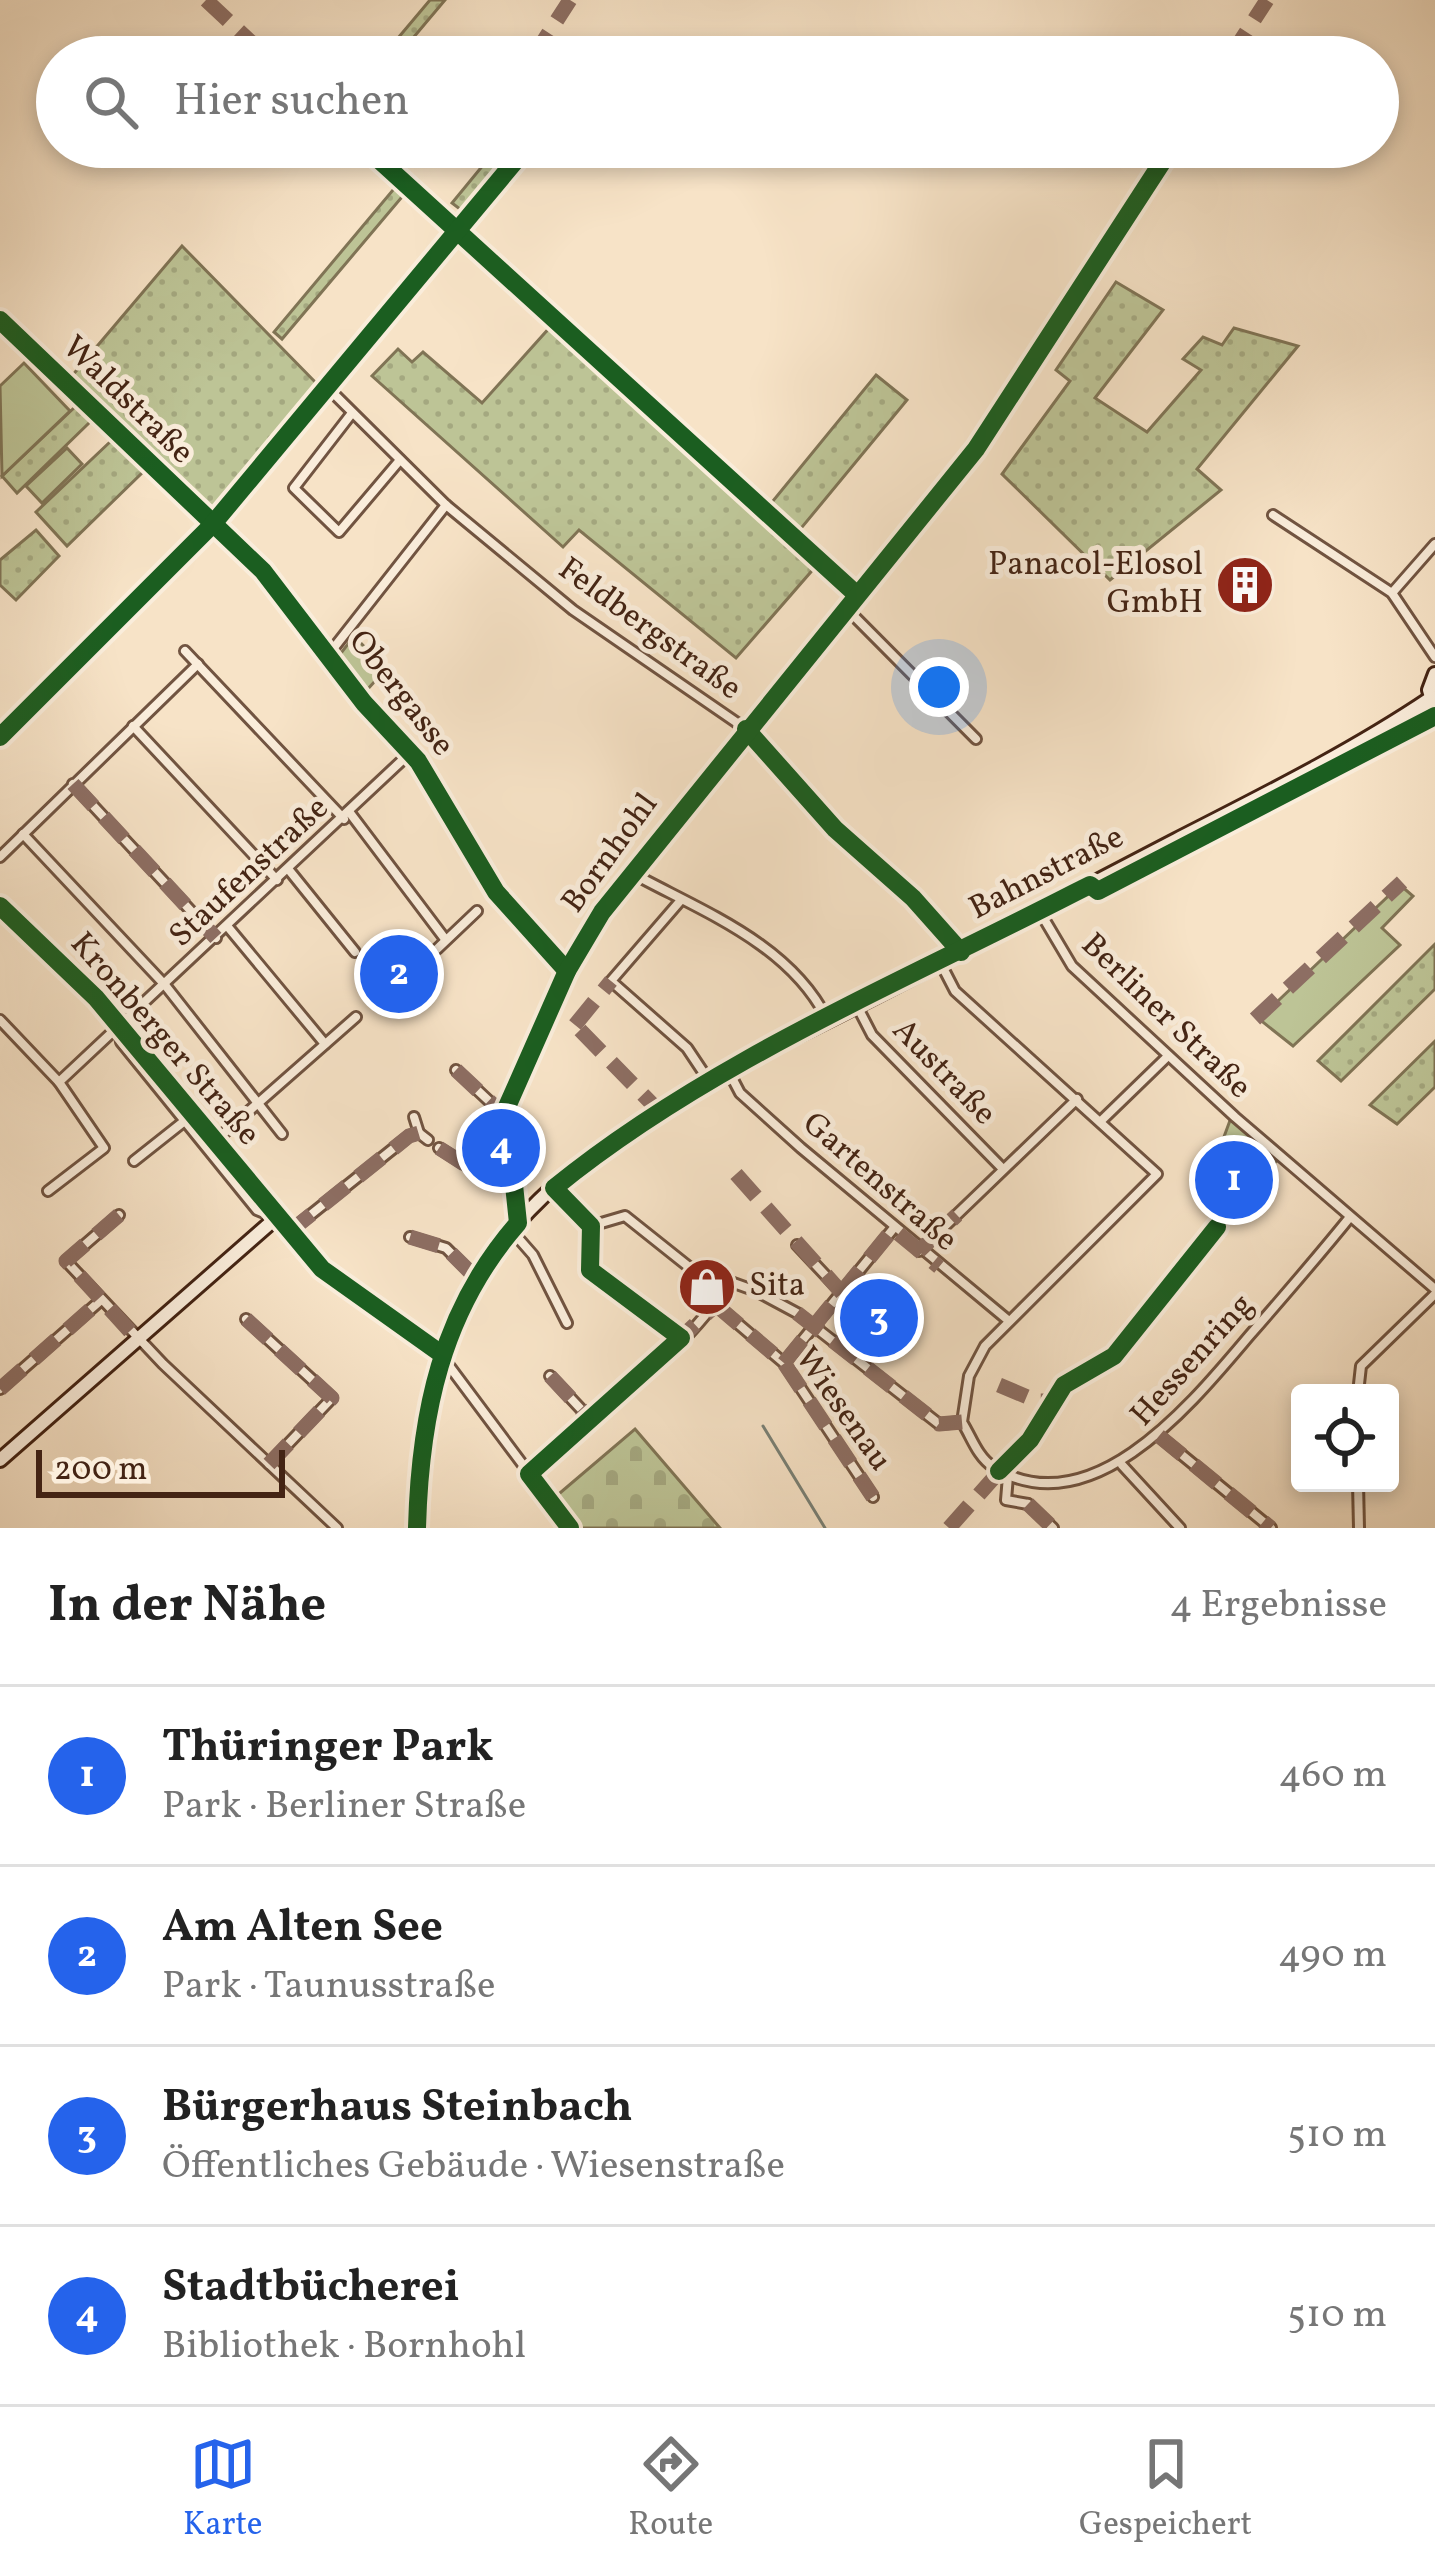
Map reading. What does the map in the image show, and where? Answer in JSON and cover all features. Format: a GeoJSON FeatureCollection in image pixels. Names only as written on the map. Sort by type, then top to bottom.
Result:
{"type":"FeatureCollection","features":[{"type":"Feature","properties":{"kind":"main road"},"geometry":{"type":"LineString","coordinates":[[1434,675],[1434,704]]}},
{"type":"Feature","properties":{"kind":"main road","name":"Bahnstraße"},"geometry":{"type":"LineString","coordinates":[[417,1528],[422,1445],[440,1353],[477,1279],[514,1227],[554,1188],[638,1123],[709,1082],[1434,704]]}},
{"type":"Feature","properties":{"kind":"main road","name":"Kronberger Straße"},"geometry":{"type":"LineString","coordinates":[[0,906],[119,1026],[277,1218]]}},
{"type":"Feature","properties":{"kind":"main road"},"geometry":{"type":"LineString","coordinates":[[0,1460],[277,1218],[355,1296],[440,1353]]}},
{"type":"Feature","properties":{"kind":"street","name":"Waldstraße"},"geometry":{"type":"LineString","coordinates":[[0,320],[212,525]]}},
{"type":"Feature","properties":{"kind":"street","name":"Feldbergstraße"},"geometry":{"type":"LineString","coordinates":[[327,387],[446,505],[591,623],[746,729],[835,830],[913,898],[961,952]]}},
{"type":"Feature","properties":{"kind":"street"},"geometry":{"type":"LineString","coordinates":[[352,412],[294,488],[339,532],[400,460]]}},
{"type":"Feature","properties":{"kind":"street"},"geometry":{"type":"LineString","coordinates":[[329,654],[446,505]]}},
{"type":"Feature","properties":{"kind":"street"},"geometry":{"type":"LineString","coordinates":[[1273,515],[1392,593],[1426,650],[1434,675]]}},
{"type":"Feature","properties":{"kind":"street","name":"Obergasse"},"geometry":{"type":"LineString","coordinates":[[212,525],[263,572],[364,704],[411,752],[496,892],[567,970]]}},
{"type":"Feature","properties":{"kind":"street"},"geometry":{"type":"LineString","coordinates":[[1392,593],[1435,544]]}},
{"type":"Feature","properties":{"kind":"street","name":"Bornhohl"},"geometry":{"type":"LineString","coordinates":[[514,1227],[506,1117],[567,970],[630,872],[877,570]]}},
{"type":"Feature","properties":{"kind":"street"},"geometry":{"type":"LineString","coordinates":[[845,607],[976,739]]}},
{"type":"Feature","properties":{"kind":"street"},"geometry":{"type":"LineString","coordinates":[[1426,650],[1435,658]]}},
{"type":"Feature","properties":{"kind":"street"},"geometry":{"type":"LineString","coordinates":[[185,651],[347,816],[445,939]]}},
{"type":"Feature","properties":{"kind":"street"},"geometry":{"type":"LineString","coordinates":[[0,857],[197,664]]}},
{"type":"Feature","properties":{"kind":"street"},"geometry":{"type":"LineString","coordinates":[[133,726],[277,880]]}},
{"type":"Feature","properties":{"kind":"street","name":"Staufenstraße"},"geometry":{"type":"LineString","coordinates":[[119,1026],[411,752]]}},
{"type":"Feature","properties":{"kind":"street"},"geometry":{"type":"LineString","coordinates":[[73,784],[216,938]]}},
{"type":"Feature","properties":{"kind":"street"},"geometry":{"type":"LineString","coordinates":[[23,834],[165,985],[282,1134]]}},
{"type":"Feature","properties":{"kind":"street"},"geometry":{"type":"LineString","coordinates":[[289,870],[355,952]]}},
{"type":"Feature","properties":{"kind":"street"},"geometry":{"type":"LineString","coordinates":[[630,872],[755,940],[817,999],[828,1021]]}},
{"type":"Feature","properties":{"kind":"street"},"geometry":{"type":"LineString","coordinates":[[681,900],[610,981],[686,1048],[709,1082]]}},
{"type":"Feature","properties":{"kind":"street","name":"Berliner Straße"},"geometry":{"type":"LineString","coordinates":[[1040,910],[1072,966],[1168,1057],[1435,1291]]}},
{"type":"Feature","properties":{"kind":"street"},"geometry":{"type":"LineString","coordinates":[[437,949],[477,911]]}},
{"type":"Feature","properties":{"kind":"street"},"geometry":{"type":"LineString","coordinates":[[228,926],[325,1045]]}},
{"type":"Feature","properties":{"kind":"street"},"geometry":{"type":"LineString","coordinates":[[940,962],[955,991],[1103,1119],[1157,1174],[1009,1321],[972,1367],[962,1422],[986,1461],[1007,1477],[1007,1501],[1028,1504],[1053,1528]]}},
{"type":"Feature","properties":{"kind":"street","name":"Austraße"},"geometry":{"type":"LineString","coordinates":[[857,1006],[872,1035],[1002,1168]]}},
{"type":"Feature","properties":{"kind":"street"},"geometry":{"type":"LineString","coordinates":[[215,1141],[356,1017]]}},
{"type":"Feature","properties":{"kind":"street"},"geometry":{"type":"LineString","coordinates":[[0,1020],[59,1082],[104,1148],[48,1191]]}},
{"type":"Feature","properties":{"kind":"street","name":"Kronberger Straße"},"geometry":{"type":"LineString","coordinates":[[59,1082],[119,1026]]}},
{"type":"Feature","properties":{"kind":"street","name":"Kronberger Straße"},"geometry":{"type":"LineString","coordinates":[[119,1026],[121,1042],[182,1123],[257,1210],[277,1218]]}},
{"type":"Feature","properties":{"kind":"street"},"geometry":{"type":"LineString","coordinates":[[1103,1119],[1168,1057]]}},
{"type":"Feature","properties":{"kind":"street"},"geometry":{"type":"LineString","coordinates":[[456,1070],[506,1117]]}},
{"type":"Feature","properties":{"kind":"street","name":"Gartenstraße"},"geometry":{"type":"LineString","coordinates":[[728,1072],[740,1093],[920,1251],[1009,1321]]}},
{"type":"Feature","properties":{"kind":"street"},"geometry":{"type":"LineString","coordinates":[[920,1251],[1077,1099]]}},
{"type":"Feature","properties":{"kind":"street"},"geometry":{"type":"LineString","coordinates":[[414,1117],[418,1133],[428,1140]]}},
{"type":"Feature","properties":{"kind":"street","name":"Kronberger Straße"},"geometry":{"type":"LineString","coordinates":[[134,1161],[182,1123]]}},
{"type":"Feature","properties":{"kind":"street"},"geometry":{"type":"LineString","coordinates":[[288,1233],[418,1133]]}},
{"type":"Feature","properties":{"kind":"street"},"geometry":{"type":"LineString","coordinates":[[439,1148],[491,1181],[511,1182]]}},
{"type":"Feature","properties":{"kind":"street"},"geometry":{"type":"LineString","coordinates":[[554,1188],[591,1226],[625,1216],[688,1268],[782,1303],[939,1424],[962,1422]]}},
{"type":"Feature","properties":{"kind":"street"},"geometry":{"type":"LineString","coordinates":[[119,1215],[66,1261],[134,1343],[337,1528]]}},
{"type":"Feature","properties":{"kind":"street","name":"Hessenring"},"geometry":{"type":"LineString","coordinates":[[1007,1477],[1036,1486],[1084,1484],[1122,1466],[1160,1436],[1350,1217]]}},
{"type":"Feature","properties":{"kind":"street"},"geometry":{"type":"LineString","coordinates":[[514,1227],[567,1323]]}},
{"type":"Feature","properties":{"kind":"street"},"geometry":{"type":"LineString","coordinates":[[784,1363],[893,1228]]}},
{"type":"Feature","properties":{"kind":"street"},"geometry":{"type":"LineString","coordinates":[[410,1237],[446,1248],[477,1279]]}},
{"type":"Feature","properties":{"kind":"street"},"geometry":{"type":"LineString","coordinates":[[797,1245],[842,1293]]}},
{"type":"Feature","properties":{"kind":"street"},"geometry":{"type":"LineString","coordinates":[[529,1474],[716,1305],[729,1283]]}},
{"type":"Feature","properties":{"kind":"street"},"geometry":{"type":"LineString","coordinates":[[1359,1384],[1361,1366],[1435,1291]]}},
{"type":"Feature","properties":{"kind":"street"},"geometry":{"type":"LineString","coordinates":[[0,1389],[100,1301]]}},
{"type":"Feature","properties":{"kind":"street","name":"Wiesenau"},"geometry":{"type":"LineString","coordinates":[[716,1305],[784,1363],[873,1497]]}},
{"type":"Feature","properties":{"kind":"street"},"geometry":{"type":"LineString","coordinates":[[246,1318],[332,1398],[269,1464]]}},
{"type":"Feature","properties":{"kind":"street"},"geometry":{"type":"LineString","coordinates":[[440,1353],[570,1528]]}},
{"type":"Feature","properties":{"kind":"street"},"geometry":{"type":"LineString","coordinates":[[550,1376],[592,1421]]}},
{"type":"Feature","properties":{"kind":"street"},"geometry":{"type":"LineString","coordinates":[[1160,1436],[1271,1528]]}},
{"type":"Feature","properties":{"kind":"street"},"geometry":{"type":"LineString","coordinates":[[1122,1466],[1180,1528]]}},
{"type":"Feature","properties":{"kind":"street"},"geometry":{"type":"LineString","coordinates":[[1028,1504],[1036,1486]]}},
{"type":"Feature","properties":{"kind":"street"},"geometry":{"type":"LineString","coordinates":[[1358,1492],[1359,1528]]}},
{"type":"Feature","properties":{"kind":"green space"},"geometry":{"type":"Polygon","coordinates":[[[430,0],[445,0],[415,36],[400,36],[430,0]]]}},
{"type":"Feature","properties":{"kind":"green space"},"geometry":{"type":"Polygon","coordinates":[[[481,168],[501,168],[465,213],[452,203],[481,168]]]}},
{"type":"Feature","properties":{"kind":"green space"},"geometry":{"type":"Polygon","coordinates":[[[398,184],[407,191],[282,339],[274,332],[398,184]]]}},
{"type":"Feature","properties":{"kind":"green space"},"geometry":{"type":"Polygon","coordinates":[[[182,246],[322,389],[209,518],[71,377],[182,246]]]}},
{"type":"Feature","properties":{"kind":"green space"},"geometry":{"type":"Polygon","coordinates":[[[1116,282],[1163,310],[1095,398],[1147,432],[1201,370],[1183,359],[1203,337],[1222,345],[1234,328],[1298,346],[1197,469],[1221,490],[1110,580],[1002,474],[1070,381],[1056,370],[1116,282]]]}},
{"type":"Feature","properties":{"kind":"green space"},"geometry":{"type":"Polygon","coordinates":[[[552,325],[816,566],[736,658],[579,530],[563,547],[372,376],[398,349],[412,362],[423,352],[482,403],[552,325]]]}},
{"type":"Feature","properties":{"kind":"green space"},"geometry":{"type":"Polygon","coordinates":[[[24,363],[70,411],[2,476],[0,386],[24,363]]]}},
{"type":"Feature","properties":{"kind":"green space"},"geometry":{"type":"Polygon","coordinates":[[[876,375],[907,400],[798,532],[768,507],[876,375]]]}},
{"type":"Feature","properties":{"kind":"green space"},"geometry":{"type":"Polygon","coordinates":[[[76,406],[91,421],[17,493],[2,476],[76,406]]]}},
{"type":"Feature","properties":{"kind":"green space"},"geometry":{"type":"Polygon","coordinates":[[[111,441],[143,472],[67,546],[36,512],[111,441]]]}},
{"type":"Feature","properties":{"kind":"green space"},"geometry":{"type":"Polygon","coordinates":[[[67,448],[82,464],[42,503],[26,486],[67,448]]]}},
{"type":"Feature","properties":{"kind":"green space"},"geometry":{"type":"Polygon","coordinates":[[[36,530],[59,556],[16,600],[0,585],[0,560],[36,530]]]}},
{"type":"Feature","properties":{"kind":"green space"},"geometry":{"type":"Polygon","coordinates":[[[354,636],[386,669],[366,691],[338,657],[354,636]]]}},
{"type":"Feature","properties":{"kind":"green space"},"geometry":{"type":"Polygon","coordinates":[[[1400,885],[1413,896],[1382,928],[1400,945],[1293,1046],[1259,1019],[1400,885]]]}},
{"type":"Feature","properties":{"kind":"green space"},"geometry":{"type":"Polygon","coordinates":[[[1435,944],[1435,989],[1341,1081],[1318,1061],[1435,944]]]}},
{"type":"Feature","properties":{"kind":"green space"},"geometry":{"type":"Polygon","coordinates":[[[408,951],[423,970],[390,998],[375,978],[408,951]]]}},
{"type":"Feature","properties":{"kind":"green space"},"geometry":{"type":"Polygon","coordinates":[[[1435,1041],[1435,1087],[1397,1124],[1370,1105],[1435,1041]]]}},
{"type":"Feature","properties":{"kind":"green space"},"geometry":{"type":"Polygon","coordinates":[[[1232,1115],[1280,1157],[1222,1222],[1200,1202],[1232,1115]]]}},
{"type":"Feature","properties":{"kind":"green space"},"geometry":{"type":"Polygon","coordinates":[[[635,1429],[720,1528],[578,1528],[554,1498],[635,1429]]]}},
{"type":"Feature","properties":{"kind":"waterway"},"geometry":{"type":"LineString","coordinates":[[0,327],[141,464]]}},
{"type":"Feature","properties":{"kind":"waterway"},"geometry":{"type":"LineString","coordinates":[[763,1426],[825,1528]]}},
{"type":"Feature","properties":{"kind":"marked path"},"geometry":{"type":"LineString","coordinates":[[206,0],[245,36]]}},
{"type":"Feature","properties":{"kind":"marked path"},"geometry":{"type":"LineString","coordinates":[[547,36],[570,0]]}},
{"type":"Feature","properties":{"kind":"marked path"},"geometry":{"type":"LineString","coordinates":[[1244,36],[1267,0]]}},
{"type":"Feature","properties":{"kind":"marked path"},"geometry":{"type":"LineString","coordinates":[[73,784],[216,938]]}},
{"type":"Feature","properties":{"kind":"marked path"},"geometry":{"type":"LineString","coordinates":[[1255,1019],[1402,882]]}},
{"type":"Feature","properties":{"kind":"marked path"},"geometry":{"type":"LineString","coordinates":[[575,1025],[611,981]]}},
{"type":"Feature","properties":{"kind":"marked path"},"geometry":{"type":"LineString","coordinates":[[580,1030],[658,1110]]}},
{"type":"Feature","properties":{"kind":"marked path"},"geometry":{"type":"LineString","coordinates":[[456,1070],[506,1117]]}},
{"type":"Feature","properties":{"kind":"marked path"},"geometry":{"type":"LineString","coordinates":[[288,1233],[409,1136],[419,1133],[428,1140]]}},
{"type":"Feature","properties":{"kind":"marked path"},"geometry":{"type":"LineString","coordinates":[[439,1148],[491,1181],[511,1182]]}},
{"type":"Feature","properties":{"kind":"marked path"},"geometry":{"type":"LineString","coordinates":[[736,1174],[842,1293]]}},
{"type":"Feature","properties":{"kind":"marked path"},"geometry":{"type":"LineString","coordinates":[[119,1215],[66,1261],[138,1340]]}},
{"type":"Feature","properties":{"kind":"marked path"},"geometry":{"type":"LineString","coordinates":[[919,1251],[957,1215]]}},
{"type":"Feature","properties":{"kind":"marked path"},"geometry":{"type":"LineString","coordinates":[[784,1363],[893,1229],[939,1267]]}},
{"type":"Feature","properties":{"kind":"marked path"},"geometry":{"type":"LineString","coordinates":[[410,1237],[446,1248],[477,1279]]}},
{"type":"Feature","properties":{"kind":"marked path"},"geometry":{"type":"LineString","coordinates":[[673,1345],[716,1305],[729,1283]]}},
{"type":"Feature","properties":{"kind":"marked path"},"geometry":{"type":"LineString","coordinates":[[0,1389],[100,1301]]}},
{"type":"Feature","properties":{"kind":"marked path"},"geometry":{"type":"LineString","coordinates":[[716,1305],[784,1363],[873,1497]]}},
{"type":"Feature","properties":{"kind":"marked path"},"geometry":{"type":"LineString","coordinates":[[797,1313],[939,1424],[962,1422]]}},
{"type":"Feature","properties":{"kind":"marked path"},"geometry":{"type":"LineString","coordinates":[[246,1319],[332,1398],[269,1464]]}},
{"type":"Feature","properties":{"kind":"marked path"},"geometry":{"type":"LineString","coordinates":[[550,1376],[592,1421]]}},
{"type":"Feature","properties":{"kind":"marked path"},"geometry":{"type":"LineString","coordinates":[[999,1385],[1037,1401],[1053,1401]]}},
{"type":"Feature","properties":{"kind":"marked path"},"geometry":{"type":"LineString","coordinates":[[1159,1436],[1271,1528]]}},
{"type":"Feature","properties":{"kind":"marked path"},"geometry":{"type":"LineString","coordinates":[[949,1528],[1006,1464]]}},
{"type":"Feature","properties":{"kind":"marked path"},"geometry":{"type":"LineString","coordinates":[[1028,1504],[1053,1528]]}},
{"type":"Feature","properties":{"kind":"cycle path"},"geometry":{"type":"LineString","coordinates":[[388,168],[856,594]]}},
{"type":"Feature","properties":{"kind":"cycle path"},"geometry":{"type":"LineString","coordinates":[[0,737],[212,525],[510,168]]}},
{"type":"Feature","properties":{"kind":"cycle path"},"geometry":{"type":"LineString","coordinates":[[417,1528],[423,1445],[440,1366],[470,1292],[518,1223],[506,1109],[567,971],[602,912],[976,449],[1158,168]]}},
{"type":"Feature","properties":{"kind":"cycle path"},"geometry":{"type":"LineString","coordinates":[[0,320],[263,571],[364,703],[418,761],[496,892],[567,971]]}},
{"type":"Feature","properties":{"kind":"cycle path"},"geometry":{"type":"LineString","coordinates":[[570,1528],[529,1474],[681,1338],[590,1270],[591,1226],[554,1188],[675,1102],[805,1028],[1090,885],[1098,891],[1435,716]]}},
{"type":"Feature","properties":{"kind":"cycle path"},"geometry":{"type":"LineString","coordinates":[[746,729],[835,829],[913,898],[961,952]]}},
{"type":"Feature","properties":{"kind":"cycle path"},"geometry":{"type":"LineString","coordinates":[[0,906],[96,998],[322,1269],[440,1353]]}},
{"type":"Feature","properties":{"kind":"cycle path"},"geometry":{"type":"LineString","coordinates":[[999,1471],[1030,1440],[1064,1385],[1114,1356],[1217,1227]]}},
{"type":"Feature","properties":{"kind":"place","name":"Panacol-Elosol GmbH"},"geometry":{"type":"Point","coordinates":[1245,585]}},
{"type":"Feature","properties":{"kind":"place","name":"Am Alten See"},"geometry":{"type":"Point","coordinates":[399,974]}},
{"type":"Feature","properties":{"kind":"place","name":"Stadtbücherei"},"geometry":{"type":"Point","coordinates":[501,1148]}},
{"type":"Feature","properties":{"kind":"place","name":"Thüringer Park"},"geometry":{"type":"Point","coordinates":[1234,1180]}},
{"type":"Feature","properties":{"kind":"place","name":"Sita"},"geometry":{"type":"Point","coordinates":[707,1287]}},
{"type":"Feature","properties":{"kind":"place","name":"Bürgerhaus Steinbach"},"geometry":{"type":"Point","coordinates":[879,1318]}}]}
